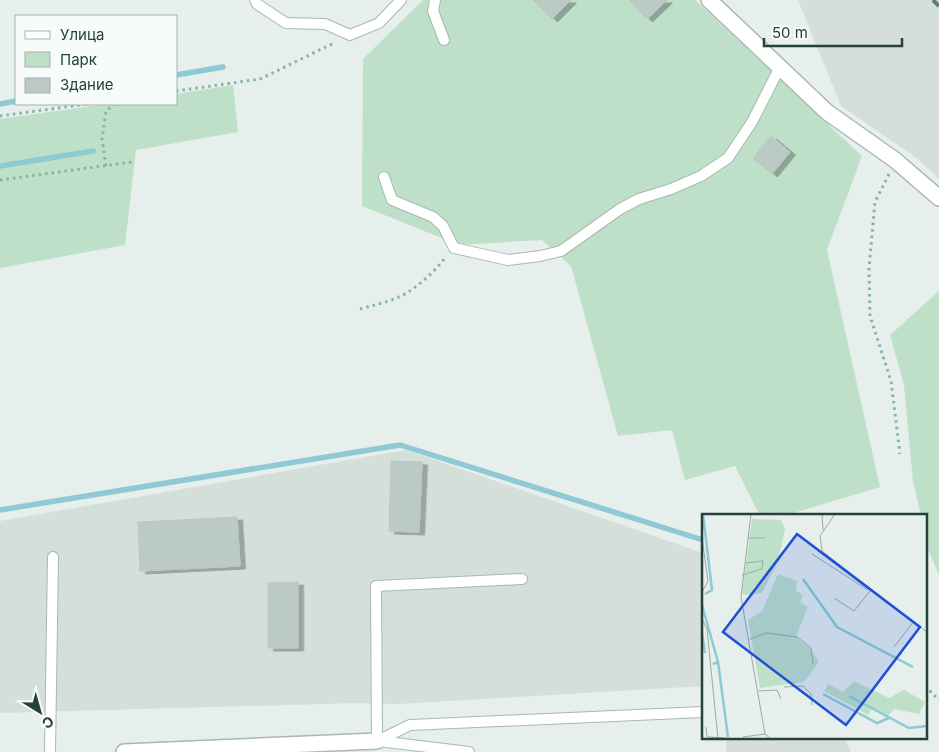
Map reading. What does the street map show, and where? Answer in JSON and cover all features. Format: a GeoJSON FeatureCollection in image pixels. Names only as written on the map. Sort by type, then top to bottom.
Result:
{"type":"FeatureCollection","features":[{"type":"Feature","properties":{"kind":"street"},"geometry":{"type":"LineString","coordinates":[[709,0],[827,112],[895,160],[939,198]]}},
{"type":"Feature","properties":{"kind":"street"},"geometry":{"type":"LineString","coordinates":[[124,752],[378,741]]}},
{"type":"Feature","properties":{"kind":"lane"},"geometry":{"type":"LineString","coordinates":[[255,0],[286,24],[325,24],[350,35],[379,24],[401,0]]}},
{"type":"Feature","properties":{"kind":"lane"},"geometry":{"type":"LineString","coordinates":[[435,0],[433,11],[444,40]]}},
{"type":"Feature","properties":{"kind":"lane"},"geometry":{"type":"LineString","coordinates":[[384,177],[392,200],[433,217],[443,226],[454,248],[508,260],[561,251],[620,209],[639,199],[671,189],[701,176],[728,158],[752,122],[780,67]]}},
{"type":"Feature","properties":{"kind":"lane"},"geometry":{"type":"LineString","coordinates":[[50,752],[53,557]]}},
{"type":"Feature","properties":{"kind":"lane"},"geometry":{"type":"LineString","coordinates":[[378,741],[376,586],[522,579]]}},
{"type":"Feature","properties":{"kind":"lane"},"geometry":{"type":"LineString","coordinates":[[378,741],[410,725],[702,712]]}},
{"type":"Feature","properties":{"kind":"lane"},"geometry":{"type":"LineString","coordinates":[[378,741],[469,752]]}},
{"type":"Feature","properties":{"kind":"path"},"geometry":{"type":"LineString","coordinates":[[178,91],[260,79],[350,35]]}},
{"type":"Feature","properties":{"kind":"path"},"geometry":{"type":"LineString","coordinates":[[0,116],[80,105]]}},
{"type":"Feature","properties":{"kind":"path"},"geometry":{"type":"LineString","coordinates":[[106,166],[102,139],[106,111],[114,105]]}},
{"type":"Feature","properties":{"kind":"path"},"geometry":{"type":"LineString","coordinates":[[895,160],[875,202],[869,268],[870,316],[891,382],[900,454]]}},
{"type":"Feature","properties":{"kind":"path"},"geometry":{"type":"LineString","coordinates":[[0,180],[132,162]]}},
{"type":"Feature","properties":{"kind":"path"},"geometry":{"type":"LineString","coordinates":[[360,309],[400,296],[414,288],[436,270],[454,248]]}},
{"type":"Feature","properties":{"kind":"path"},"geometry":{"type":"LineString","coordinates":[[926,687],[939,700]]}},
{"type":"Feature","properties":{"kind":"shaded area"},"geometry":{"type":"Polygon","coordinates":[[[798,0],[939,0],[939,179],[918,159],[841,106],[798,0]]]}},
{"type":"Feature","properties":{"kind":"shaded area"},"geometry":{"type":"Polygon","coordinates":[[[406,450],[702,553],[702,686],[398,704],[359,703],[0,713],[0,521],[406,450]]]}},
{"type":"Feature","properties":{"kind":"shaded area"},"geometry":{"type":"Polygon","coordinates":[[[726,740],[846,740],[851,752],[726,752],[726,740]]]}},
{"type":"Feature","properties":{"kind":"green space"},"geometry":{"type":"Polygon","coordinates":[[[423,0],[695,0],[862,156],[827,250],[880,487],[790,514],[759,514],[735,466],[685,480],[672,430],[618,436],[571,266],[542,240],[459,245],[362,206],[363,59],[423,0]]]}},
{"type":"Feature","properties":{"kind":"green space"},"geometry":{"type":"Polygon","coordinates":[[[233,85],[238,132],[136,150],[125,245],[0,268],[0,119],[99,105],[178,105],[178,94],[233,85]]]}},
{"type":"Feature","properties":{"kind":"green space"},"geometry":{"type":"Polygon","coordinates":[[[939,291],[939,575],[927,547],[926,514],[921,514],[913,481],[904,385],[890,335],[939,291]]]}},
{"type":"Feature","properties":{"kind":"building"},"geometry":{"type":"Polygon","coordinates":[[[533,0],[571,0],[552,19],[533,0]]]}},
{"type":"Feature","properties":{"kind":"building"},"geometry":{"type":"Polygon","coordinates":[[[629,0],[667,0],[647,19],[629,0]]]}},
{"type":"Feature","properties":{"kind":"building"},"geometry":{"type":"Polygon","coordinates":[[[771,136],[790,152],[772,174],[753,158],[771,136]]]}},
{"type":"Feature","properties":{"kind":"building"},"geometry":{"type":"Polygon","coordinates":[[[391,461],[422,462],[419,532],[389,531],[391,461]]]}},
{"type":"Feature","properties":{"kind":"building"},"geometry":{"type":"Polygon","coordinates":[[[237,517],[240,566],[140,571],[138,522],[237,517]]]}},
{"type":"Feature","properties":{"kind":"building"},"geometry":{"type":"Polygon","coordinates":[[[298,582],[298,648],[268,648],[268,583],[298,582]]]}},
{"type":"Feature","properties":{"kind":"waterway"},"geometry":{"type":"LineString","coordinates":[[178,75],[223,67]]}},
{"type":"Feature","properties":{"kind":"waterway"},"geometry":{"type":"LineString","coordinates":[[0,104],[15,101]]}},
{"type":"Feature","properties":{"kind":"waterway"},"geometry":{"type":"LineString","coordinates":[[0,166],[93,151]]}},
{"type":"Feature","properties":{"kind":"waterway"},"geometry":{"type":"LineString","coordinates":[[0,510],[400,445],[702,540]]}},
{"type":"Feature","properties":{"kind":"railway"},"geometry":{"type":"LineString","coordinates":[[933,0],[939,6]]}}]}
